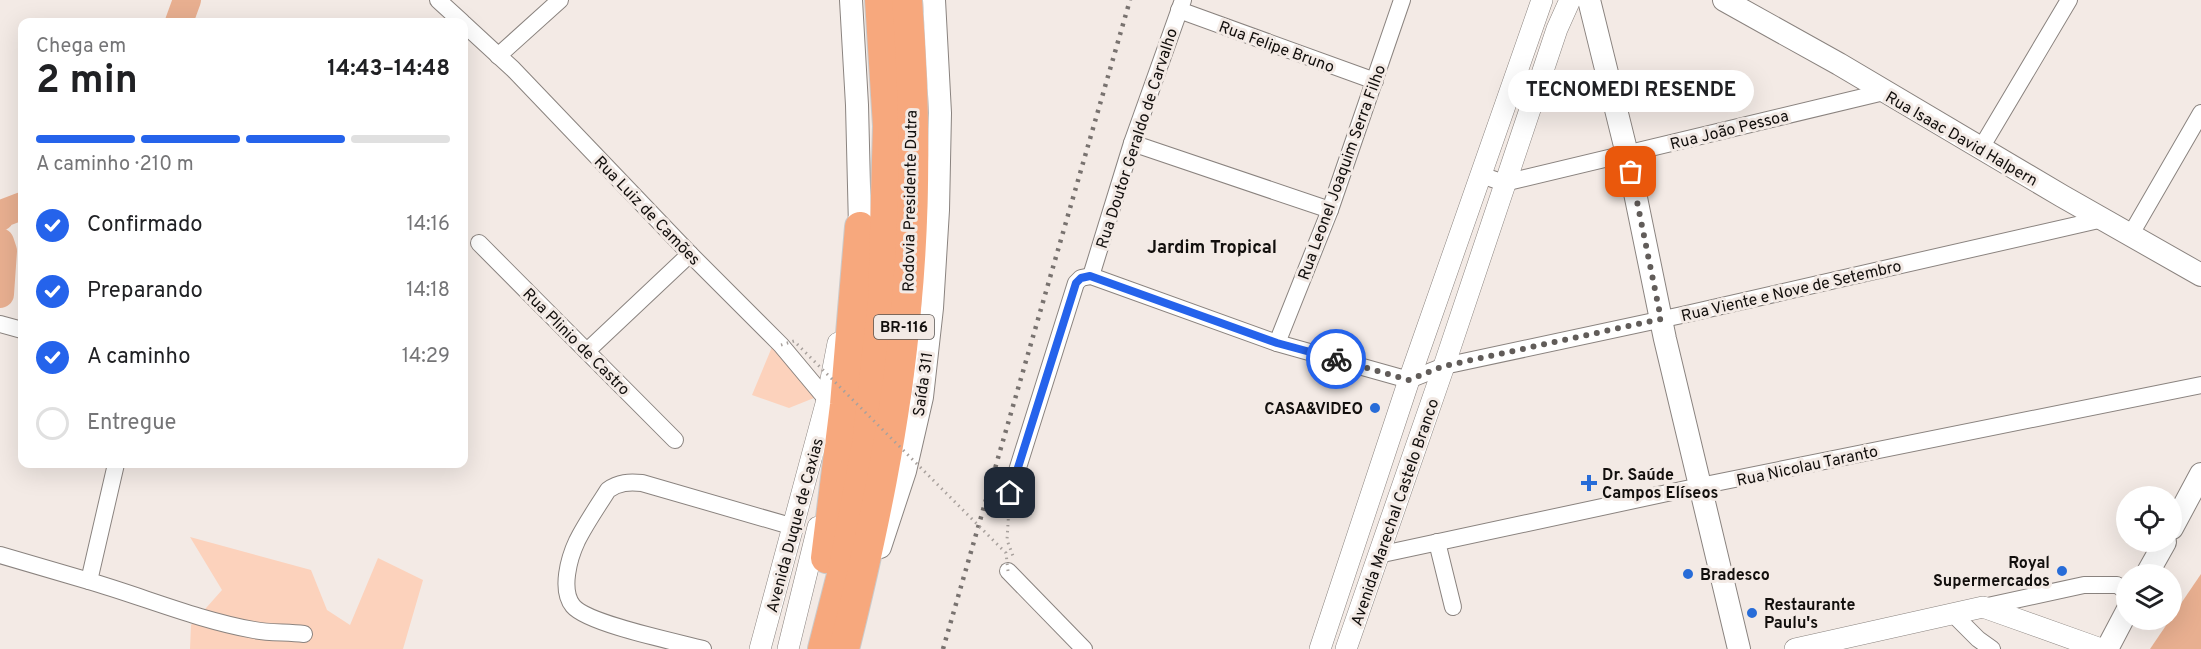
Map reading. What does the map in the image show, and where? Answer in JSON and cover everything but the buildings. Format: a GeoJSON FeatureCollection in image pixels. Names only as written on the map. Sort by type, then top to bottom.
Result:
{"type":"FeatureCollection","features":[{"type":"Feature","properties":{"kind":"highway","name":"Rodovia Presidente Dutra"},"geometry":{"type":"LineString","coordinates":[[823,649],[844,567],[867,444],[883,301],[888,126],[880,0]]}},
{"type":"Feature","properties":{"kind":"highway","name":"Rodovia Presidente Dutra"},"geometry":{"type":"LineString","coordinates":[[845,649],[876,514],[906,309],[911,219],[912,135],[907,0]]}},
{"type":"Feature","properties":{"kind":"highway"},"geometry":{"type":"LineString","coordinates":[[816,649],[845,405],[860,227]]}},
{"type":"Feature","properties":{"kind":"main road"},"geometry":{"type":"LineString","coordinates":[[851,0],[860,227]]}},
{"type":"Feature","properties":{"kind":"main road","name":"Saída 311"},"geometry":{"type":"LineString","coordinates":[[845,649],[905,471],[922,397],[932,308],[938,210],[940,113],[934,0]]}},
{"type":"Feature","properties":{"kind":"main road","name":"Rua Isaac David Halpern"},"geometry":{"type":"LineString","coordinates":[[1724,0],[2201,274]]}},
{"type":"Feature","properties":{"kind":"main road"},"geometry":{"type":"LineString","coordinates":[[1593,5],[1661,319],[1739,649]]}},
{"type":"Feature","properties":{"kind":"main road"},"geometry":{"type":"LineString","coordinates":[[2182,509],[2201,474]]}},
{"type":"Feature","properties":{"kind":"main road"},"geometry":{"type":"LineString","coordinates":[[2107,649],[2117,630]]}},
{"type":"Feature","properties":{"kind":"street","name":"Rua Luiz de Camões"},"geometry":{"type":"LineString","coordinates":[[438,0],[458,18]]}},
{"type":"Feature","properties":{"kind":"street"},"geometry":{"type":"LineString","coordinates":[[498,56],[560,0]]}},
{"type":"Feature","properties":{"kind":"street","name":"Rua Leonel Joaquim Serra Filho"},"geometry":{"type":"LineString","coordinates":[[1277,343],[1330,210],[1402,0]]}},
{"type":"Feature","properties":{"kind":"street","name":"Avenida Marechal Castelo Branco"},"geometry":{"type":"LineString","coordinates":[[1320,649],[1409,380],[1542,0]]}},
{"type":"Feature","properties":{"kind":"street","name":"Avenida Marechal Castelo Branco"},"geometry":{"type":"LineString","coordinates":[[1346,649],[1557,29],[1570,0]]}},
{"type":"Feature","properties":{"kind":"street"},"geometry":{"type":"LineString","coordinates":[[1981,148],[2069,0]]}},
{"type":"Feature","properties":{"kind":"street","name":"Rua Felipe Bruno"},"geometry":{"type":"LineString","coordinates":[[1181,5],[1375,81]]}},
{"type":"Feature","properties":{"kind":"street","name":"Rua Doutor Geraldo de Carvalho"},"geometry":{"type":"LineString","coordinates":[[1010,493],[1083,279],[1181,5]]}},
{"type":"Feature","properties":{"kind":"street","name":"Rua Luiz de Camões"},"geometry":{"type":"LineString","coordinates":[[468,28],[781,345],[827,400]]}},
{"type":"Feature","properties":{"kind":"street","name":"Rua João Pessoa"},"geometry":{"type":"LineString","coordinates":[[1504,183],[1884,92]]}},
{"type":"Feature","properties":{"kind":"street"},"geometry":{"type":"LineString","coordinates":[[2131,234],[2201,113]]}},
{"type":"Feature","properties":{"kind":"street"},"geometry":{"type":"LineString","coordinates":[[1132,143],[1330,210]]}},
{"type":"Feature","properties":{"kind":"street"},"geometry":{"type":"LineString","coordinates":[[1481,176],[1504,183]]}},
{"type":"Feature","properties":{"kind":"street","name":"Rua Viente e Nove de Setembro"},"geometry":{"type":"LineString","coordinates":[[1409,380],[1444,366],[2103,219]]}},
{"type":"Feature","properties":{"kind":"street","name":"Avenida Duque de Caxias"},"geometry":{"type":"LineString","coordinates":[[760,649],[827,400],[860,227]]}},
{"type":"Feature","properties":{"kind":"street","name":"Rua Plinio de Castro"},"geometry":{"type":"LineString","coordinates":[[479,243],[675,440]]}},
{"type":"Feature","properties":{"kind":"street"},"geometry":{"type":"LineString","coordinates":[[587,351],[690,254]]}},
{"type":"Feature","properties":{"kind":"street"},"geometry":{"type":"LineString","coordinates":[[1083,279],[1277,343],[1409,380]]}},
{"type":"Feature","properties":{"kind":"street"},"geometry":{"type":"LineString","coordinates":[[0,324],[18,329]]}},
{"type":"Feature","properties":{"kind":"street","name":"Rua Nicolau Taranto"},"geometry":{"type":"LineString","coordinates":[[1378,555],[1700,486],[2201,385]]}},
{"type":"Feature","properties":{"kind":"street","name":"Avenida Duque de Caxias"},"geometry":{"type":"LineString","coordinates":[[788,649],[820,521],[830,466],[833,423],[827,400]]}},
{"type":"Feature","properties":{"kind":"street"},"geometry":{"type":"LineString","coordinates":[[89,581],[115,468]]}},
{"type":"Feature","properties":{"kind":"street"},"geometry":{"type":"LineString","coordinates":[[703,649],[622,629],[589,617],[574,607],[566,592],[569,569],[577,541],[608,490],[626,482],[642,483],[794,526]]}},
{"type":"Feature","properties":{"kind":"street"},"geometry":{"type":"LineString","coordinates":[[1437,542],[1453,607]]}},
{"type":"Feature","properties":{"kind":"street"},"geometry":{"type":"LineString","coordinates":[[0,555],[191,614],[255,631],[304,634]]}},
{"type":"Feature","properties":{"kind":"street"},"geometry":{"type":"LineString","coordinates":[[1008,571],[1084,649]]}},
{"type":"Feature","properties":{"kind":"street"},"geometry":{"type":"LineString","coordinates":[[1795,649],[2084,585],[2116,585]]}},
{"type":"Feature","properties":{"kind":"street"},"geometry":{"type":"LineString","coordinates":[[1983,607],[2101,649]]}},
{"type":"Feature","properties":{"kind":"street"},"geometry":{"type":"LineString","coordinates":[[1952,613],[1978,639],[1992,649]]}},
{"type":"Feature","properties":{"kind":"path"},"geometry":{"type":"LineString","coordinates":[[781,345],[794,341],[1006,553],[1008,571]]}},
{"type":"Feature","properties":{"kind":"path"},"geometry":{"type":"LineString","coordinates":[[1008,571],[1013,557],[1007,540],[1010,493]]}},
{"type":"Feature","properties":{"kind":"shaded area"},"geometry":{"type":"Polygon","coordinates":[[[772,347],[819,396],[789,408],[752,395],[772,347]]]}},
{"type":"Feature","properties":{"kind":"shaded area"},"geometry":{"type":"Polygon","coordinates":[[[190,537],[311,570],[327,610],[350,625],[378,558],[423,580],[403,649],[190,649],[191,625],[222,590],[190,537]]]}},
{"type":"Feature","properties":{"kind":"shaded area"},"geometry":{"type":"Polygon","coordinates":[[[2201,574],[2201,649],[2150,649],[2163,630],[2182,630],[2182,602],[2201,574]]]}},
{"type":"Feature","properties":{"kind":"waterway"},"geometry":{"type":"LineString","coordinates":[[180,18],[187,0]]}},
{"type":"Feature","properties":{"kind":"waterway"},"geometry":{"type":"LineString","coordinates":[[0,217],[1,214],[18,208]]}},
{"type":"Feature","properties":{"kind":"waterway"},"geometry":{"type":"LineString","coordinates":[[0,242],[3,251],[0,294]]}},
{"type":"Feature","properties":{"kind":"railway"},"geometry":{"type":"LineString","coordinates":[[943,649],[1130,0]]}},
{"type":"Feature","properties":{"kind":"way so far"},"geometry":{"type":"LineString","coordinates":[[1336,359],[1409,380],[1444,366],[1661,319],[1631,172]]}},
{"type":"Feature","properties":{"kind":"place","name":"TECNOMEDI RESENDE"},"geometry":{"type":"Point","coordinates":[1631,172]}},
{"type":"Feature","properties":{"kind":"place","name":"CASA&VIDEO"},"geometry":{"type":"Point","coordinates":[1375,408]}},
{"type":"Feature","properties":{"kind":"place","name":"Dr. Saúde Campos Elíseos"},"geometry":{"type":"Point","coordinates":[1589,483]}},
{"type":"Feature","properties":{"kind":"place","name":"Royal Supermercados"},"geometry":{"type":"Point","coordinates":[2062,571]}},
{"type":"Feature","properties":{"kind":"place","name":"Bradesco"},"geometry":{"type":"Point","coordinates":[1688,574]}},
{"type":"Feature","properties":{"kind":"place","name":"Restaurante Paulu's"},"geometry":{"type":"Point","coordinates":[1752,613]}},
{"type":"Feature","properties":{"kind":"district","name":"Jardim Tropical"},"geometry":{"type":"Point","coordinates":[1212,247]}},
{"type":"Feature","properties":{"kind":"route"},"geometry":{"type":"LineString","coordinates":[[1010,493],[1076,283],[1085,276],[1277,343],[1336,359]]}}]}
